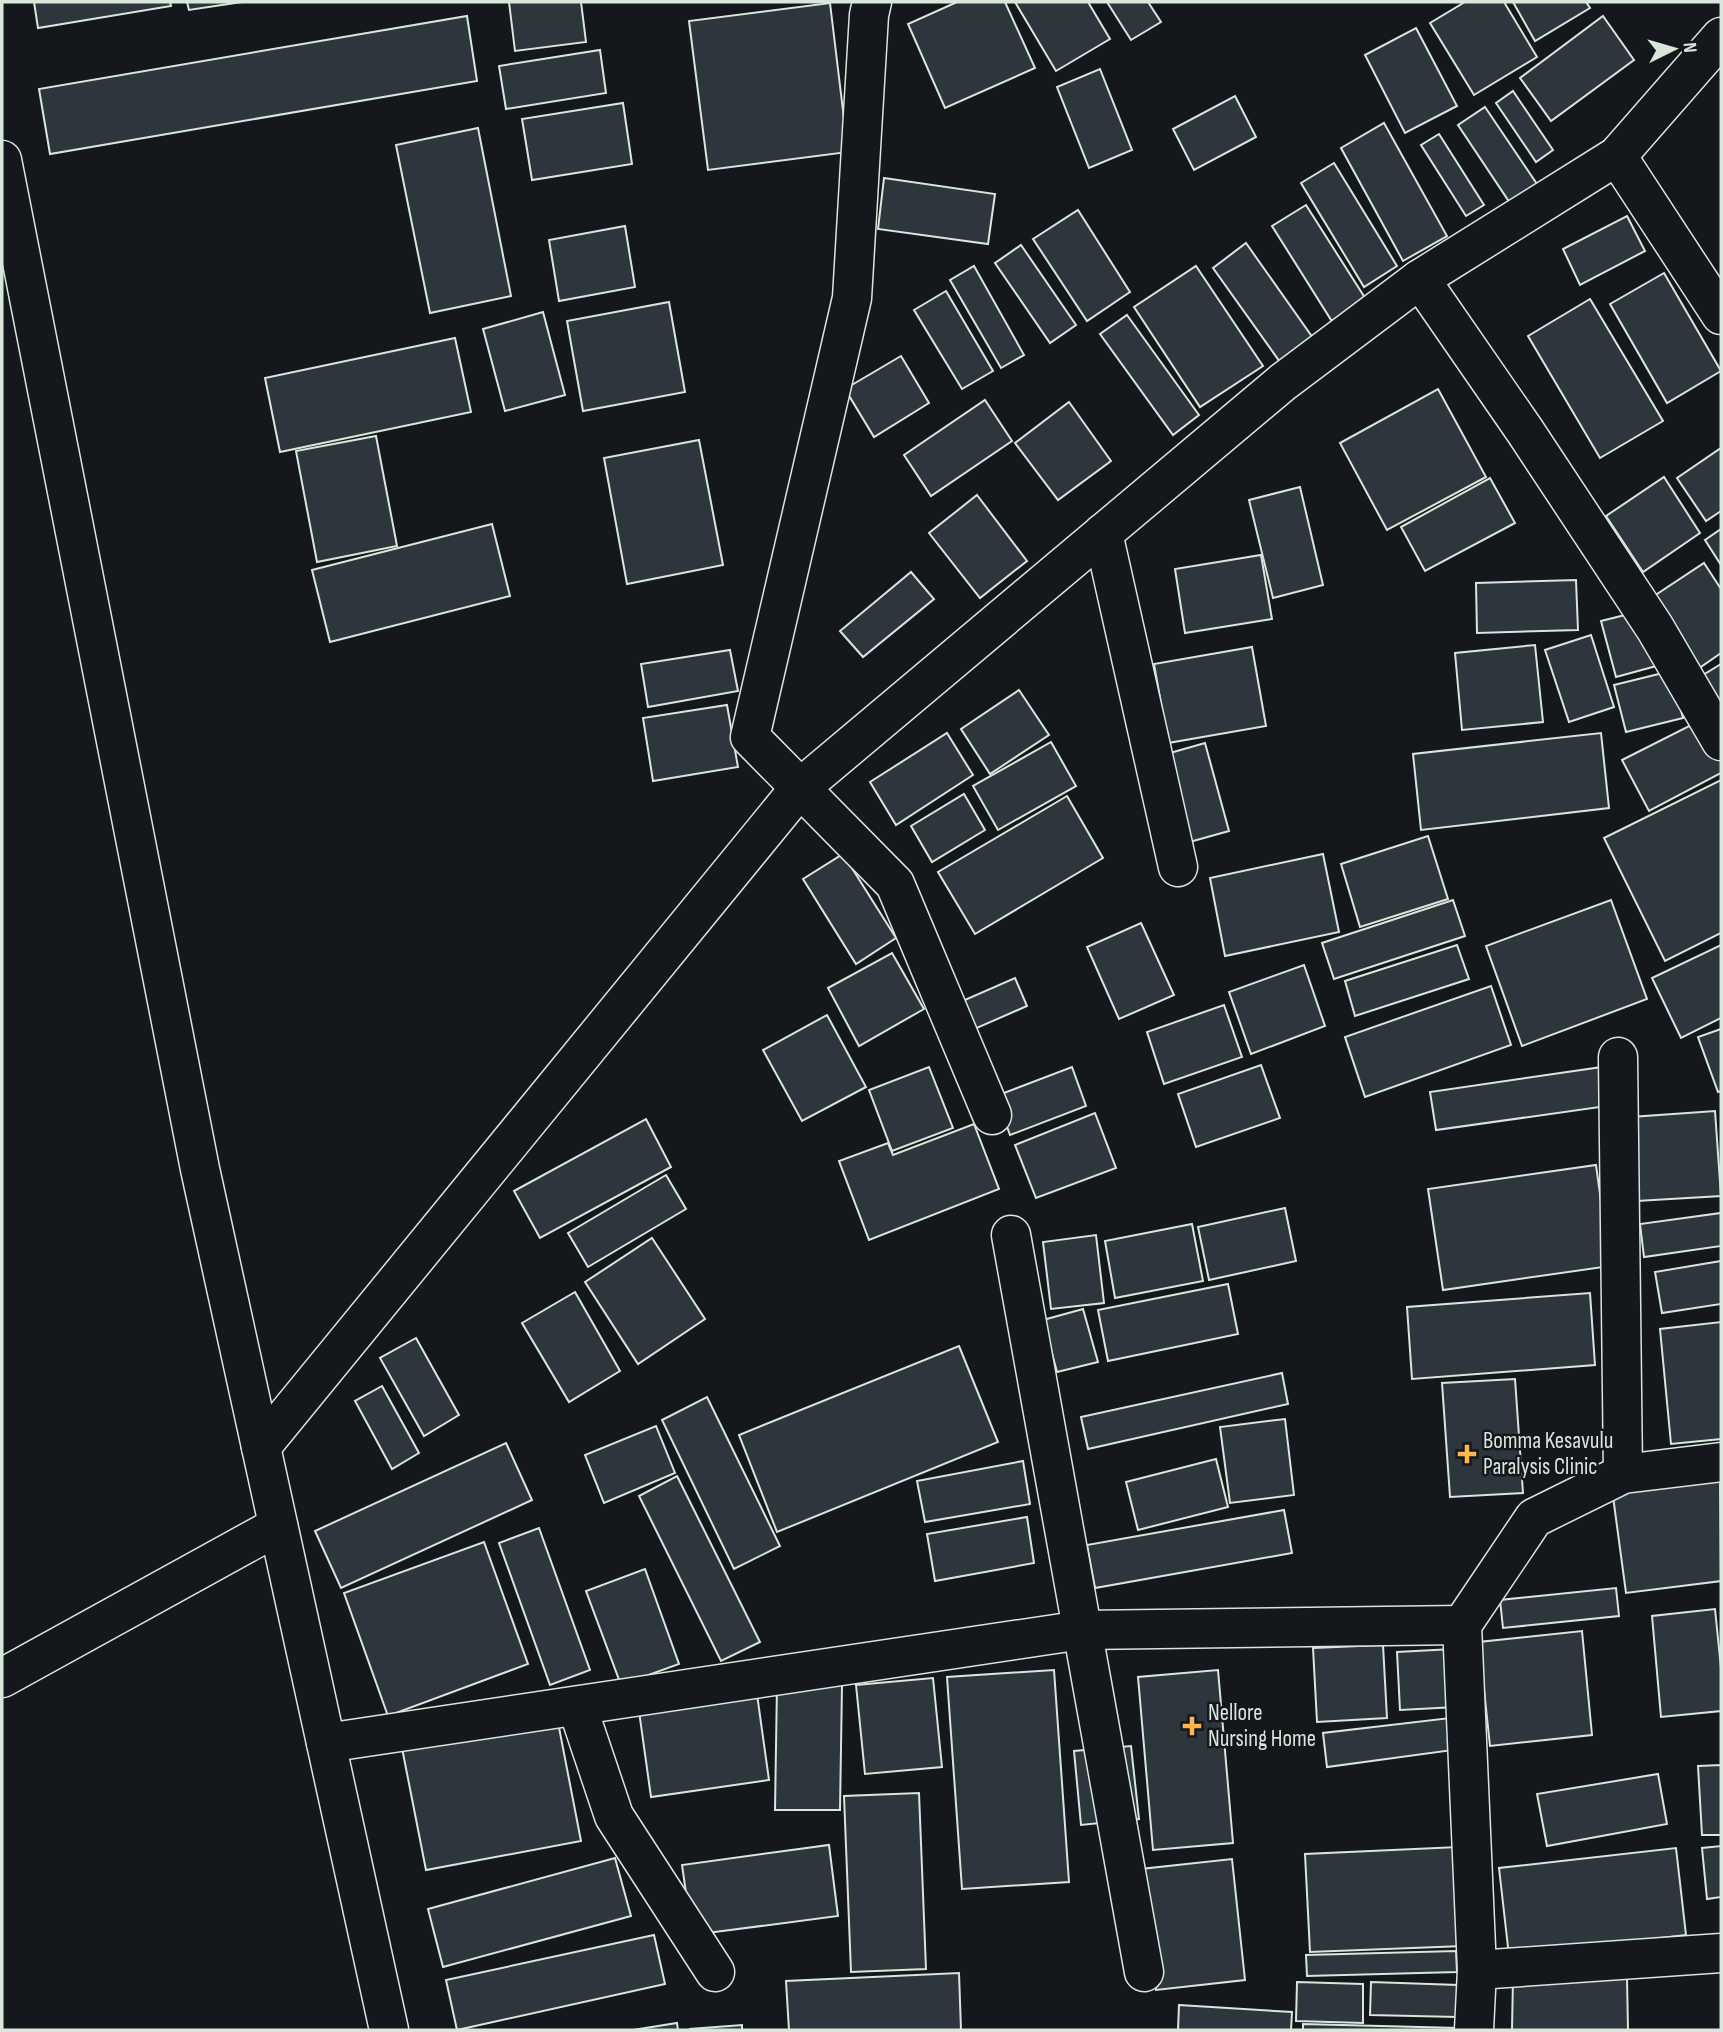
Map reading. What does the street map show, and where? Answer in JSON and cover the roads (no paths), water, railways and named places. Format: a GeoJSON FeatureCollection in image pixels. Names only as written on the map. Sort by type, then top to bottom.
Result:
{"type":"FeatureCollection","features":[{"type":"Feature","properties":{"kind":"street"},"geometry":{"type":"LineString","coordinates":[[872,2],[869,15],[852,298],[750,737],[895,884],[992,1115]]}},
{"type":"Feature","properties":{"kind":"street"},"geometry":{"type":"LineString","coordinates":[[261,1447],[799,789],[1283,382],[1420,279],[1617,156],[1721,37]]}},
{"type":"Feature","properties":{"kind":"street"},"geometry":{"type":"LineString","coordinates":[[1617,156],[1721,315]]}},
{"type":"Feature","properties":{"kind":"street"},"geometry":{"type":"LineString","coordinates":[[2,160],[200,1169],[389,2030]]}},
{"type":"Feature","properties":{"kind":"street"},"geometry":{"type":"LineString","coordinates":[[1420,279],[1525,431],[1647,617],[1721,741]]}},
{"type":"Feature","properties":{"kind":"street"},"geometry":{"type":"LineString","coordinates":[[1103,533],[1178,867]]}},
{"type":"Feature","properties":{"kind":"street"},"geometry":{"type":"LineString","coordinates":[[1618,1057],[1623,1475]]}},
{"type":"Feature","properties":{"kind":"street"},"geometry":{"type":"LineString","coordinates":[[1011,1235],[1144,1972]]}},
{"type":"Feature","properties":{"kind":"street"},"geometry":{"type":"LineString","coordinates":[[1474,2030],[1477,1970],[1462,1625],[1534,1518],[1623,1475],[1721,1462]]}},
{"type":"Feature","properties":{"kind":"street"},"geometry":{"type":"LineString","coordinates":[[2,1678],[278,1526]]}},
{"type":"Feature","properties":{"kind":"street"},"geometry":{"type":"LineString","coordinates":[[326,1743],[1082,1630],[1462,1625]]}},
{"type":"Feature","properties":{"kind":"street"},"geometry":{"type":"LineString","coordinates":[[577,1706],[614,1816],[715,1972]]}},
{"type":"Feature","properties":{"kind":"street"},"geometry":{"type":"LineString","coordinates":[[1477,1970],[1721,1953]]}},
{"type":"Feature","properties":{"kind":"place","name":"Bomma Kesavulu Paralysis Clinic"},"geometry":{"type":"Point","coordinates":[1467,1454]}},
{"type":"Feature","properties":{"kind":"place","name":"Nellore Nursing Home"},"geometry":{"type":"Point","coordinates":[1192,1726]}}]}
